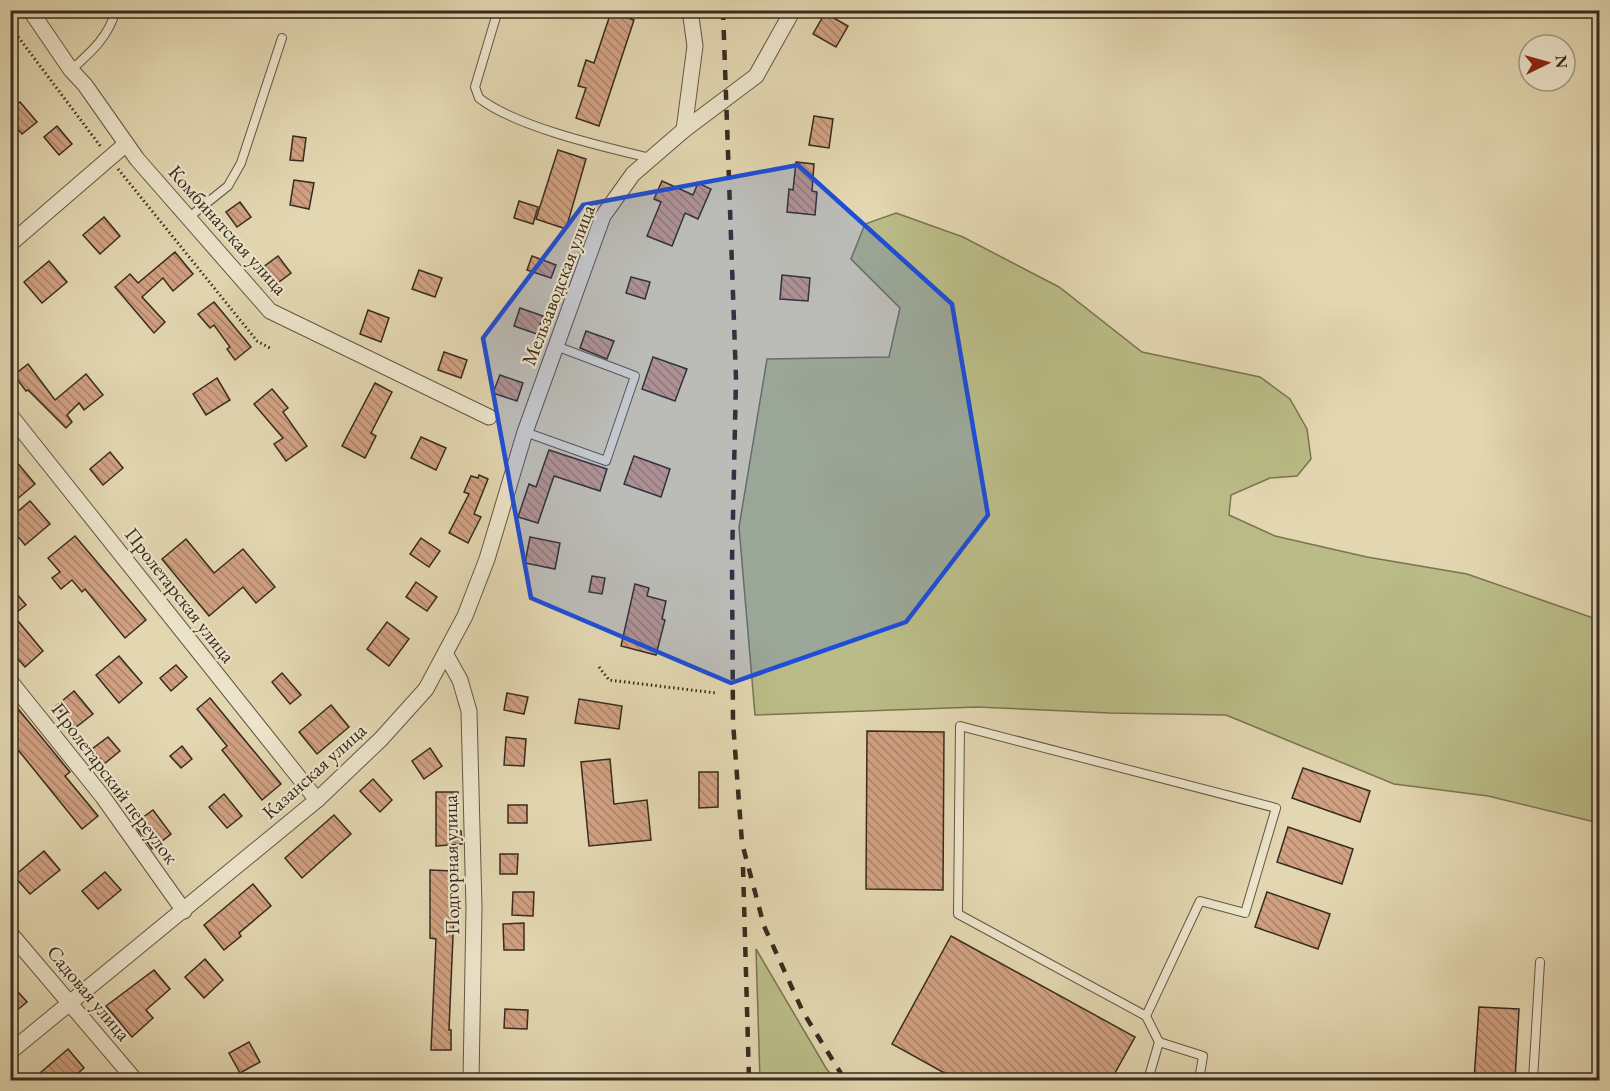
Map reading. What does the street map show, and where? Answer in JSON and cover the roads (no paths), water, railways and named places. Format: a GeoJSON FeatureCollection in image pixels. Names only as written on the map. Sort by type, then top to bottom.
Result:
{"type":"FeatureCollection","features":[{"type":"Feature","properties":{"kind":"street","name":"Комбинатская улица"},"geometry":{"type":"LineString","coordinates":[[30,10],[126,144],[270,311],[489,417]]}},
{"type":"Feature","properties":{"kind":"street"},"geometry":{"type":"LineString","coordinates":[[684,130],[695,46],[690,10]]}},
{"type":"Feature","properties":{"kind":"street","name":"Мельзаводская улица"},"geometry":{"type":"LineString","coordinates":[[525,432],[603,216],[633,174],[684,130],[756,76],[793,10]]}},
{"type":"Feature","properties":{"kind":"street"},"geometry":{"type":"LineString","coordinates":[[10,244],[126,144]]}},
{"type":"Feature","properties":{"kind":"street","name":"Пролетарская улица"},"geometry":{"type":"LineString","coordinates":[[10,415],[317,800]]}},
{"type":"Feature","properties":{"kind":"street","name":"Казанская улица"},"geometry":{"type":"LineString","coordinates":[[10,1052],[68,1002],[184,911],[317,800],[381,739],[426,689],[465,616],[487,559],[525,432]]}},
{"type":"Feature","properties":{"kind":"street","name":"Подгорная улица"},"geometry":{"type":"LineString","coordinates":[[446,655],[460,680],[469,711],[474,908],[471,1080]]}},
{"type":"Feature","properties":{"kind":"street","name":"Пролетарский переулок"},"geometry":{"type":"LineString","coordinates":[[10,681],[103,797],[184,911]]}},
{"type":"Feature","properties":{"kind":"street","name":"Садовая улица"},"geometry":{"type":"LineString","coordinates":[[10,933],[135,1080]]}},
{"type":"Feature","properties":{"kind":"lane"},"geometry":{"type":"LineString","coordinates":[[71,70],[103,40],[116,10]]}},
{"type":"Feature","properties":{"kind":"lane"},"geometry":{"type":"LineString","coordinates":[[498,10],[475,87],[479,98],[508,115],[602,147],[651,159]]}},
{"type":"Feature","properties":{"kind":"lane"},"geometry":{"type":"LineString","coordinates":[[188,218],[228,186],[241,163],[282,38]]}},
{"type":"Feature","properties":{"kind":"lane"},"geometry":{"type":"LineString","coordinates":[[525,432],[606,460],[635,376],[556,346]]}},
{"type":"Feature","properties":{"kind":"lane"},"geometry":{"type":"LineString","coordinates":[[1146,1016],[1200,901],[1245,913],[1276,808],[960,726],[958,914],[1146,1016],[1159,1042],[1148,1080]]}},
{"type":"Feature","properties":{"kind":"lane"},"geometry":{"type":"LineString","coordinates":[[1533,1080],[1540,962]]}},
{"type":"Feature","properties":{"kind":"lane"},"geometry":{"type":"LineString","coordinates":[[1159,1042],[1203,1056],[1199,1080]]}},
{"type":"Feature","properties":{"kind":"railway"},"geometry":{"type":"LineString","coordinates":[[723,10],[736,379],[732,562],[733,722],[742,843],[764,926],[803,1012],[845,1080]]}},
{"type":"Feature","properties":{"kind":"railway"},"geometry":{"type":"LineString","coordinates":[[743,867],[749,1080]]}}]}
